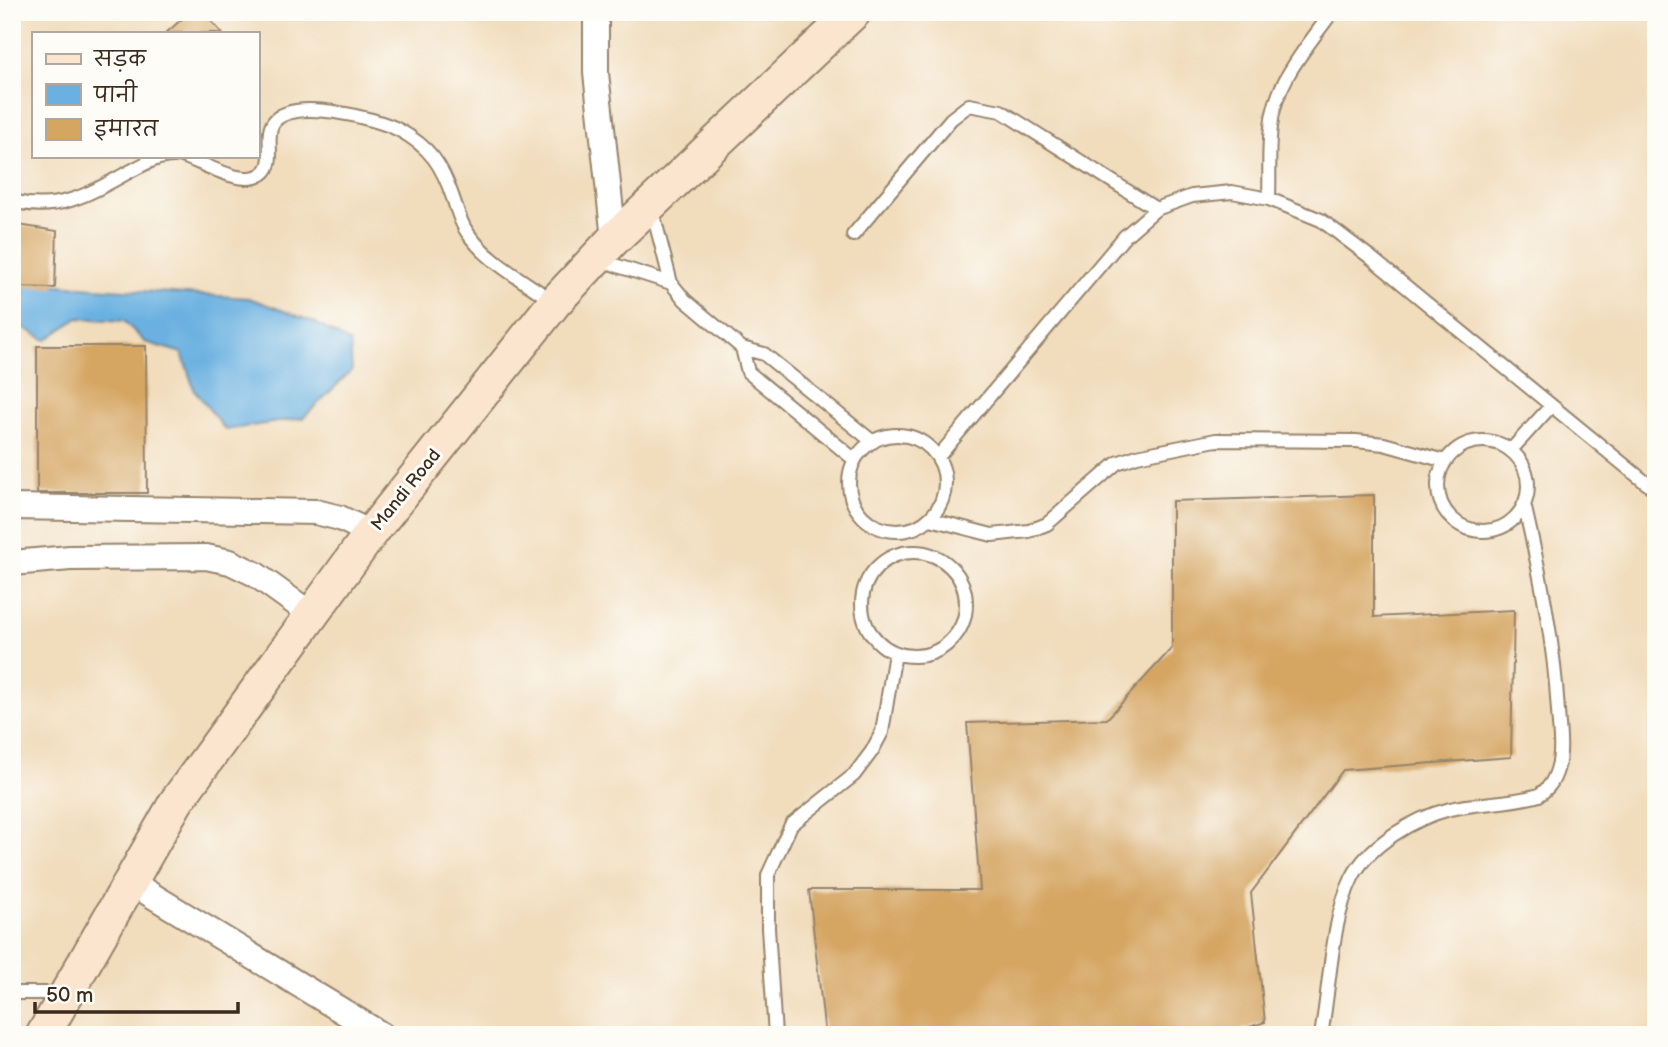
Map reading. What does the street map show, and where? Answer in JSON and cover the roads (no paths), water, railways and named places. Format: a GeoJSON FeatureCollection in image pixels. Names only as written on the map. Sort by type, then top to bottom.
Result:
{"type":"FeatureCollection","features":[{"type":"Feature","properties":{"kind":"street"},"geometry":{"type":"LineString","coordinates":[[596,12],[604,248]]}},
{"type":"Feature","properties":{"kind":"street","name":"Mandi Road"},"geometry":{"type":"LineString","coordinates":[[43,1035],[176,802],[372,533],[555,302],[604,248],[854,12]]}},
{"type":"Feature","properties":{"kind":"street"},"geometry":{"type":"LineString","coordinates":[[12,507],[316,512],[340,518],[372,533]]}},
{"type":"Feature","properties":{"kind":"street"},"geometry":{"type":"LineString","coordinates":[[12,563],[70,558],[205,557],[230,562],[255,574],[312,615]]}},
{"type":"Feature","properties":{"kind":"street"},"geometry":{"type":"LineString","coordinates":[[130,883],[382,1035]]}},
{"type":"Feature","properties":{"kind":"lane"},"geometry":{"type":"LineString","coordinates":[[1269,199],[1270,126],[1275,104],[1299,57],[1332,12]]}},
{"type":"Feature","properties":{"kind":"lane"},"geometry":{"type":"LineString","coordinates":[[853,234],[951,119],[969,105],[1001,111],[1157,209]]}},
{"type":"Feature","properties":{"kind":"lane"},"geometry":{"type":"LineString","coordinates":[[187,158],[239,177],[257,177],[267,169],[270,127],[276,118],[301,111],[328,111],[369,118],[398,130],[426,148],[440,164],[466,231],[476,243],[492,258],[555,302]]}},
{"type":"Feature","properties":{"kind":"lane"},"geometry":{"type":"LineString","coordinates":[[12,201],[27,205],[70,202],[153,159],[160,158]]}},
{"type":"Feature","properties":{"kind":"lane"},"geometry":{"type":"LineString","coordinates":[[938,457],[1125,236],[1157,209],[1192,196],[1232,192],[1269,199],[1321,220],[1656,491]]}},
{"type":"Feature","properties":{"kind":"lane"},"geometry":{"type":"LineString","coordinates":[[650,205],[671,283]]}},
{"type":"Feature","properties":{"kind":"lane"},"geometry":{"type":"LineString","coordinates":[[604,248],[671,283],[685,300],[742,348],[764,354],[873,442]]}},
{"type":"Feature","properties":{"kind":"lane"},"geometry":{"type":"LineString","coordinates":[[742,348],[748,372],[855,460]]}},
{"type":"Feature","properties":{"kind":"lane"},"geometry":{"type":"LineString","coordinates":[[1511,450],[1551,406]]}},
{"type":"Feature","properties":{"kind":"lane"},"geometry":{"type":"LineString","coordinates":[[896,435],[912,437],[926,445],[938,457],[944,472],[945,489],[940,505],[930,519],[908,530],[886,531],[862,516],[850,492],[849,476],[855,460],[873,442],[896,435]]}},
{"type":"Feature","properties":{"kind":"lane"},"geometry":{"type":"LineString","coordinates":[[930,519],[992,535],[1029,531],[1047,524],[1117,463],[1137,456],[1216,440],[1356,441],[1384,444],[1445,461]]}},
{"type":"Feature","properties":{"kind":"lane"},"geometry":{"type":"LineString","coordinates":[[1469,443],[1498,443],[1511,450],[1527,475],[1528,490],[1524,504],[1516,516],[1504,525],[1490,530],[1475,530],[1461,525],[1449,516],[1441,504],[1439,474],[1445,461],[1456,450],[1469,443]]}},
{"type":"Feature","properties":{"kind":"lane"},"geometry":{"type":"LineString","coordinates":[[1321,1035],[1339,916],[1352,877],[1380,844],[1408,825],[1448,810],[1539,795],[1550,787],[1557,769],[1561,748],[1552,649],[1542,584],[1524,504]]}},
{"type":"Feature","properties":{"kind":"lane"},"geometry":{"type":"LineString","coordinates":[[908,530],[909,551]]}},
{"type":"Feature","properties":{"kind":"lane"},"geometry":{"type":"LineString","coordinates":[[909,551],[920,551],[937,557],[952,568],[962,583],[966,601],[964,619],[956,635],[931,653],[913,656],[895,653],[870,634],[863,617],[861,599],[866,582],[876,567],[891,556],[909,551]]}},
{"type":"Feature","properties":{"kind":"lane"},"geometry":{"type":"LineString","coordinates":[[775,1035],[768,928],[768,875],[791,825],[854,775],[872,751],[882,732],[895,653]]}},
{"type":"Feature","properties":{"kind":"lane"},"geometry":{"type":"LineString","coordinates":[[12,993],[67,993]]}},
{"type":"Feature","properties":{"kind":"water"},"geometry":{"type":"Polygon","coordinates":[[[12,281],[249,298],[314,322],[350,343],[352,370],[303,418],[225,430],[194,389],[182,353],[145,342],[124,321],[78,318],[46,340],[12,321],[12,281]]]}}]}
